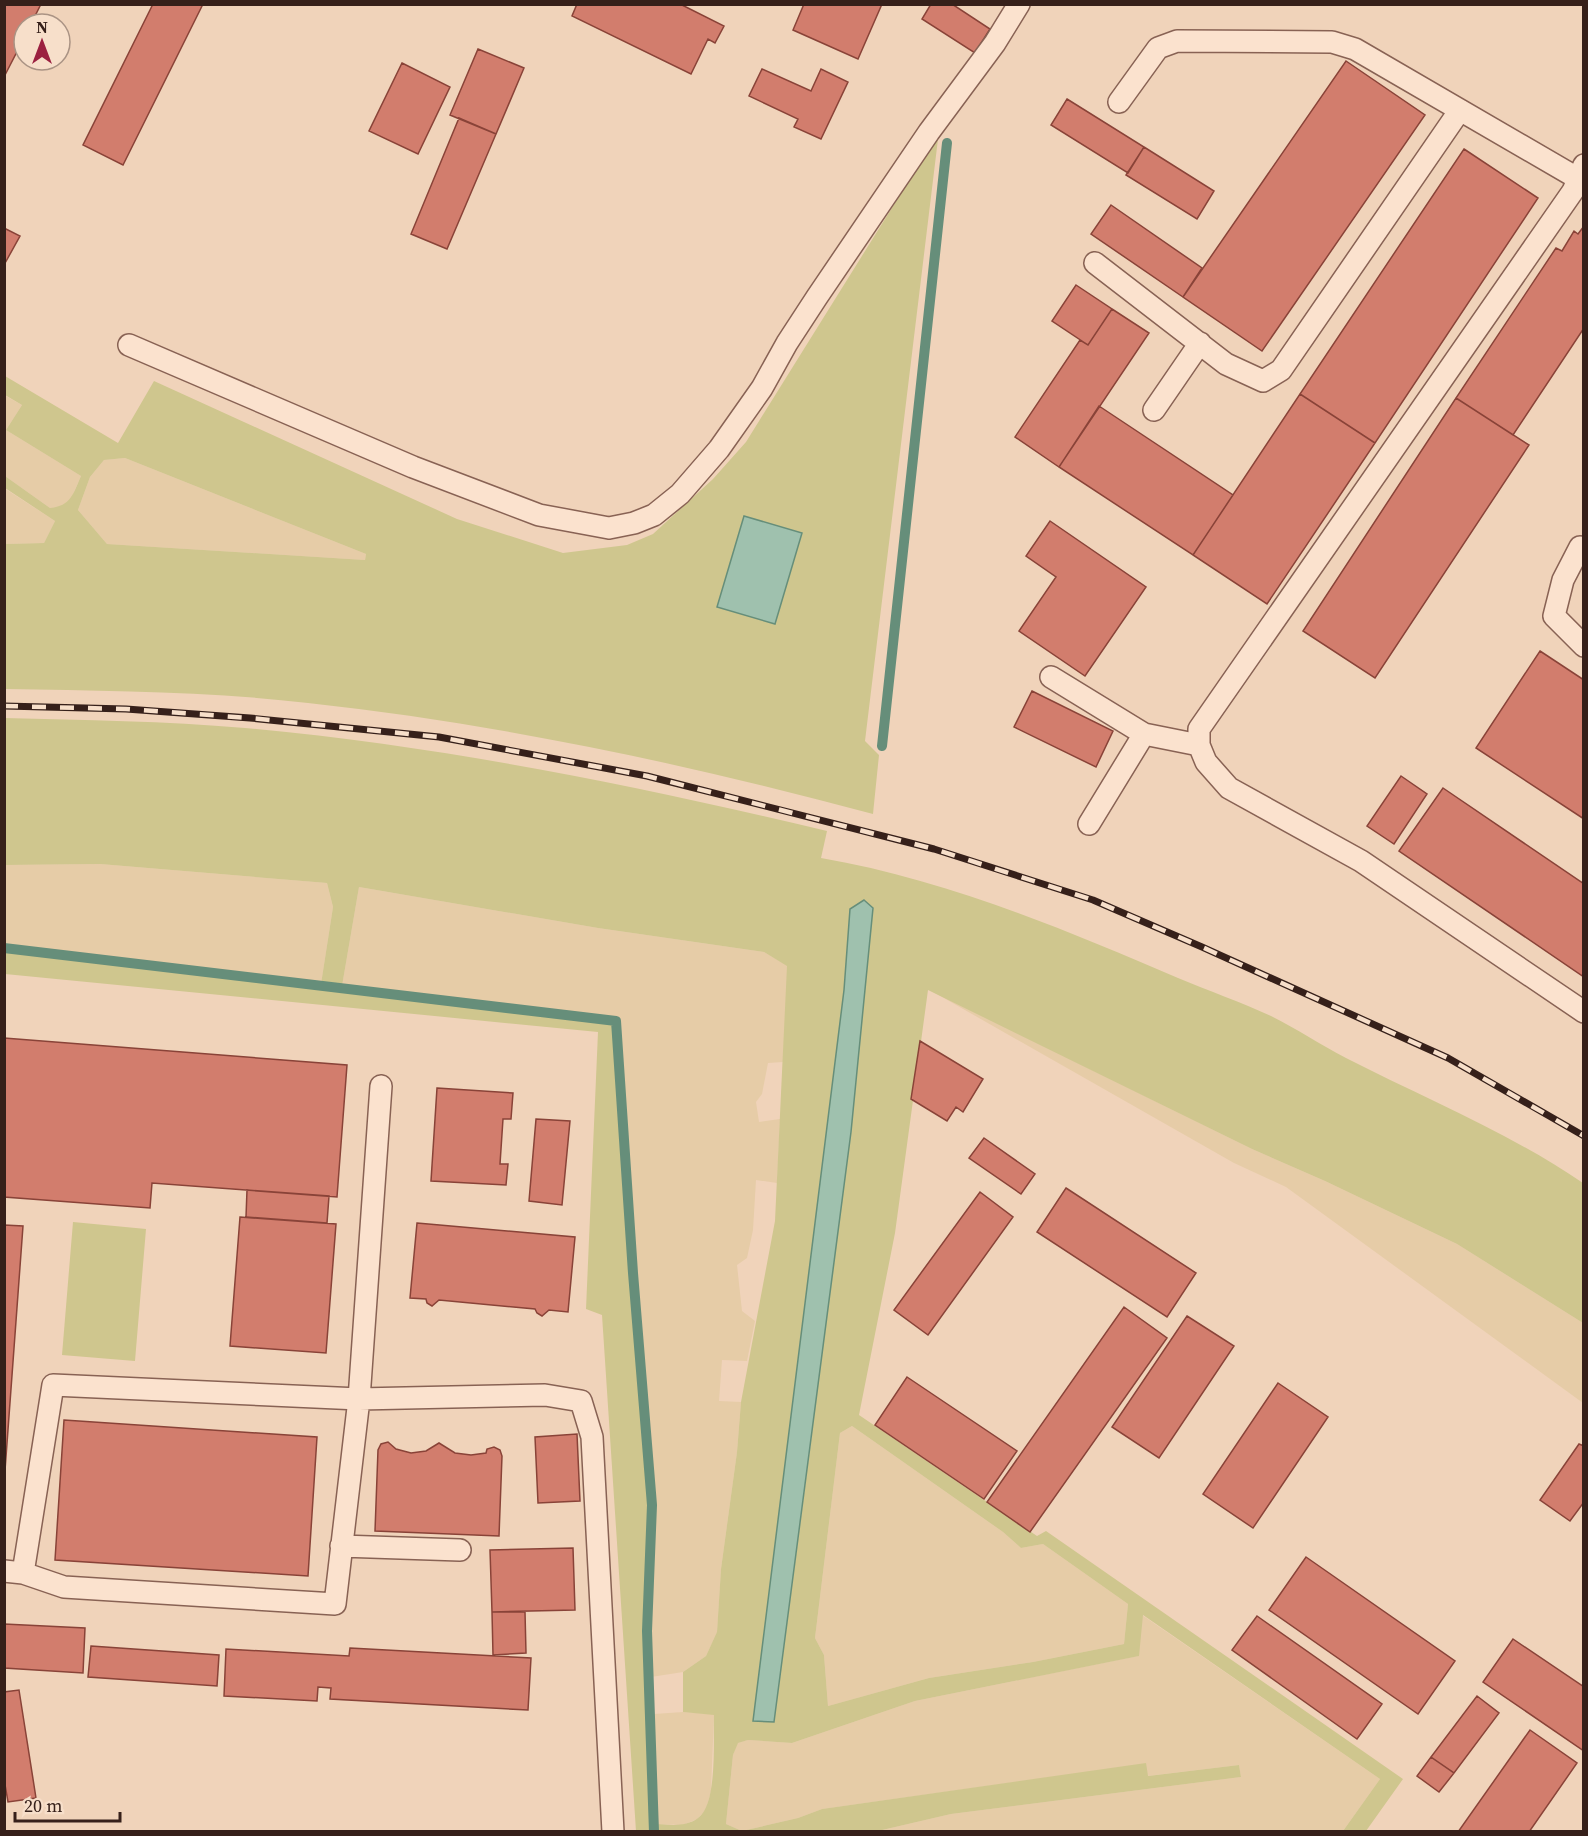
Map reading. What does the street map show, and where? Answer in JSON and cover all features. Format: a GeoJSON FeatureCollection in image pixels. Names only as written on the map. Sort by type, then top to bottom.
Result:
{"type":"FeatureCollection","features":[{"type":"Feature","properties":{"kind":"lane"},"geometry":{"type":"LineString","coordinates":[[129,345],[413,467],[538,515],[609,528],[634,524],[654,515],[680,494],[719,449],[762,388],[787,343],[817,297],[929,132],[995,43],[1019,4]]}},
{"type":"Feature","properties":{"kind":"lane"},"geometry":{"type":"LineString","coordinates":[[1119,102],[1158,48],[1177,41],[1332,42],[1355,49],[1460,110],[1582,175],[1199,729],[1199,745],[1206,762],[1229,788],[1361,861],[1584,1012]]}},
{"type":"Feature","properties":{"kind":"lane"},"geometry":{"type":"LineString","coordinates":[[1095,263],[1226,363],[1263,381],[1281,370],[1460,110]]}},
{"type":"Feature","properties":{"kind":"lane"},"geometry":{"type":"LineString","coordinates":[[1155,410],[1200,343]]}},
{"type":"Feature","properties":{"kind":"lane"},"geometry":{"type":"LineString","coordinates":[[1582,546],[1563,580],[1554,616],[1584,646]]}},
{"type":"Feature","properties":{"kind":"lane"},"geometry":{"type":"LineString","coordinates":[[1051,677],[1144,734],[1199,745]]}},
{"type":"Feature","properties":{"kind":"lane"},"geometry":{"type":"LineString","coordinates":[[1089,824],[1144,734]]}},
{"type":"Feature","properties":{"kind":"lane"},"geometry":{"type":"LineString","coordinates":[[381,1086],[359,1399],[335,1604],[64,1587],[14,1572],[53,1384],[359,1399],[545,1395],[581,1401],[592,1437],[613,1832]]}},
{"type":"Feature","properties":{"kind":"lane"},"geometry":{"type":"LineString","coordinates":[[342,1546],[460,1550]]}},
{"type":"Feature","properties":{"kind":"shaded area"},"geometry":{"type":"Polygon","coordinates":[[[938,139],[865,741],[879,755],[873,814],[663,762],[451,722],[308,703],[233,696],[5,689],[5,544],[44,543],[55,521],[5,488],[5,476],[50,508],[67,502],[81,476],[6,430],[22,405],[5,395],[5,376],[118,443],[154,381],[457,519],[563,553],[627,545],[653,534],[713,479],[746,442],[933,142],[938,139]],[[125,458],[104,460],[90,477],[78,510],[107,544],[365,560],[366,554],[125,458]]]}},
{"type":"Feature","properties":{"kind":"shaded area"},"geometry":{"type":"Polygon","coordinates":[[[4,395],[22,405],[6,430],[81,476],[69,503],[62,507],[50,508],[5,476],[4,395]]]}},
{"type":"Feature","properties":{"kind":"shaded area"},"geometry":{"type":"Polygon","coordinates":[[[125,458],[366,554],[365,560],[107,544],[78,510],[90,477],[104,460],[125,458]]]}},
{"type":"Feature","properties":{"kind":"shaded area"},"geometry":{"type":"Polygon","coordinates":[[[4,488],[55,521],[44,543],[5,544],[4,488]]]}},
{"type":"Feature","properties":{"kind":"shaded area"},"geometry":{"type":"Polygon","coordinates":[[[744,516],[802,533],[775,624],[717,607],[744,516]]]}},
{"type":"Feature","properties":{"kind":"shaded area"},"geometry":{"type":"Polygon","coordinates":[[[4,718],[125,721],[245,728],[465,756],[610,783],[827,831],[821,858],[867,867],[958,892],[1047,924],[1260,1011],[1346,1058],[1497,1132],[1583,1183],[1583,1323],[1457,1244],[1252,1149],[928,990],[895,1233],[859,1415],[1037,1536],[1046,1531],[1403,1779],[1366,1831],[1343,1831],[1380,1779],[1143,1615],[1139,1656],[915,1701],[792,1743],[748,1740],[738,1743],[733,1755],[726,1824],[742,1831],[657,1831],[657,1824],[683,1824],[698,1818],[704,1811],[712,1786],[714,1715],[683,1712],[683,1672],[706,1656],[717,1632],[721,1569],[737,1452],[741,1402],[775,1221],[787,966],[764,952],[598,928],[359,887],[342,986],[321,984],[333,907],[327,883],[100,864],[5,865],[4,718]],[[850,909],[844,990],[754,1721],[774,1722],[812,1433],[850,909]],[[852,1426],[840,1433],[815,1638],[824,1655],[828,1706],[929,1678],[1033,1662],[1124,1644],[1128,1604],[1043,1544],[1021,1548],[1003,1532],[852,1426]]]}},
{"type":"Feature","properties":{"kind":"shaded area"},"geometry":{"type":"Polygon","coordinates":[[[100,864],[327,883],[333,907],[321,984],[5,946],[4,865],[100,864]]]}},
{"type":"Feature","properties":{"kind":"shaded area"},"geometry":{"type":"Polygon","coordinates":[[[359,887],[598,928],[764,952],[788,966],[783,1062],[768,1063],[762,1094],[756,1102],[759,1122],[780,1119],[777,1183],[756,1180],[753,1230],[747,1258],[737,1265],[742,1311],[755,1321],[747,1361],[722,1360],[719,1401],[741,1402],[737,1452],[721,1569],[717,1633],[706,1656],[683,1672],[651,1677],[649,1631],[655,1505],[634,1264],[619,1019],[342,986],[359,887]]]}},
{"type":"Feature","properties":{"kind":"shaded area"},"geometry":{"type":"Polygon","coordinates":[[[864,900],[873,908],[851,1132],[774,1722],[753,1721],[844,990],[850,909],[864,900]]]}},
{"type":"Feature","properties":{"kind":"shaded area"},"geometry":{"type":"Polygon","coordinates":[[[5,951],[614,1024],[630,1273],[650,1506],[644,1631],[651,1831],[636,1831],[602,1315],[586,1309],[598,1032],[5,974],[5,951]]]}},
{"type":"Feature","properties":{"kind":"shaded area"},"geometry":{"type":"Polygon","coordinates":[[[928,989],[1252,1149],[1457,1244],[1583,1323],[1583,1403],[1286,1187],[1234,1163],[928,989]]]}},
{"type":"Feature","properties":{"kind":"shaded area"},"geometry":{"type":"Polygon","coordinates":[[[73,1222],[146,1229],[135,1361],[62,1355],[73,1222]]]}},
{"type":"Feature","properties":{"kind":"shaded area"},"geometry":{"type":"Polygon","coordinates":[[[852,1426],[1003,1532],[1021,1548],[1043,1544],[1128,1604],[1124,1644],[1033,1662],[929,1678],[828,1706],[824,1655],[815,1638],[840,1433],[852,1426]]]}},
{"type":"Feature","properties":{"kind":"shaded area"},"geometry":{"type":"Polygon","coordinates":[[[1142,1615],[1380,1779],[1343,1831],[878,1831],[951,1814],[1241,1777],[1239,1765],[1147,1776],[1145,1764],[822,1809],[798,1818],[742,1831],[726,1824],[733,1755],[737,1743],[748,1740],[792,1743],[915,1701],[1138,1656],[1142,1615]]]}},
{"type":"Feature","properties":{"kind":"shaded area"},"geometry":{"type":"Polygon","coordinates":[[[683,1712],[714,1714],[711,1791],[706,1810],[697,1819],[683,1825],[657,1824],[654,1714],[683,1712]]]}},
{"type":"Feature","properties":{"kind":"shaded area"},"geometry":{"type":"Polygon","coordinates":[[[1146,1763],[1148,1776],[1239,1765],[1241,1777],[951,1814],[878,1831],[742,1831],[798,1818],[822,1809],[1146,1763]]]}},
{"type":"Feature","properties":{"kind":"building"},"geometry":{"type":"Polygon","coordinates":[[[4,4],[41,4],[37,12],[12,12],[12,61],[4,77],[4,4]]]}},
{"type":"Feature","properties":{"kind":"building"},"geometry":{"type":"Polygon","coordinates":[[[153,4],[203,4],[123,165],[83,145],[153,4]]]}},
{"type":"Feature","properties":{"kind":"building"},"geometry":{"type":"Polygon","coordinates":[[[577,4],[680,4],[724,26],[715,43],[708,39],[691,74],[572,16],[577,4]]]}},
{"type":"Feature","properties":{"kind":"building"},"geometry":{"type":"Polygon","coordinates":[[[804,4],[882,4],[858,59],[793,30],[804,4]]]}},
{"type":"Feature","properties":{"kind":"building"},"geometry":{"type":"Polygon","coordinates":[[[931,4],[952,4],[990,29],[975,53],[922,19],[931,4]]]}},
{"type":"Feature","properties":{"kind":"building"},"geometry":{"type":"Polygon","coordinates":[[[478,49],[524,68],[496,134],[450,115],[478,49]]]}},
{"type":"Feature","properties":{"kind":"building"},"geometry":{"type":"Polygon","coordinates":[[[1346,61],[1425,115],[1262,351],[1183,297],[1346,61]]]}},
{"type":"Feature","properties":{"kind":"building"},"geometry":{"type":"Polygon","coordinates":[[[402,63],[450,87],[418,154],[369,131],[402,63]]]}},
{"type":"Feature","properties":{"kind":"building"},"geometry":{"type":"Polygon","coordinates":[[[762,69],[811,91],[821,69],[848,82],[821,139],[794,127],[798,119],[749,96],[762,69]]]}},
{"type":"Feature","properties":{"kind":"building"},"geometry":{"type":"Polygon","coordinates":[[[1067,99],[1144,147],[1128,173],[1051,125],[1067,99]]]}},
{"type":"Feature","properties":{"kind":"building"},"geometry":{"type":"Polygon","coordinates":[[[459,118],[496,134],[447,249],[411,234],[459,118]]]}},
{"type":"Feature","properties":{"kind":"building"},"geometry":{"type":"Polygon","coordinates":[[[1144,147],[1214,191],[1197,219],[1126,175],[1144,147]]]}},
{"type":"Feature","properties":{"kind":"building"},"geometry":{"type":"Polygon","coordinates":[[[1464,149],[1538,198],[1375,443],[1300,394],[1464,149]]]}},
{"type":"Feature","properties":{"kind":"building"},"geometry":{"type":"Polygon","coordinates":[[[1111,205],[1202,268],[1183,297],[1091,234],[1111,205]]]}},
{"type":"Feature","properties":{"kind":"building"},"geometry":{"type":"Polygon","coordinates":[[[1584,226],[1584,328],[1513,435],[1456,398],[1556,248],[1562,251],[1574,231],[1578,234],[1584,226]]]}},
{"type":"Feature","properties":{"kind":"building"},"geometry":{"type":"Polygon","coordinates":[[[4,228],[20,236],[4,265],[4,228]]]}},
{"type":"Feature","properties":{"kind":"building"},"geometry":{"type":"Polygon","coordinates":[[[1076,285],[1112,309],[1088,345],[1052,321],[1076,285]]]}},
{"type":"Feature","properties":{"kind":"building"},"geometry":{"type":"Polygon","coordinates":[[[1112,309],[1149,333],[1059,467],[1015,437],[1080,340],[1088,345],[1112,309]]]}},
{"type":"Feature","properties":{"kind":"building"},"geometry":{"type":"Polygon","coordinates":[[[1300,394],[1375,443],[1267,604],[1193,555],[1300,394]]]}},
{"type":"Feature","properties":{"kind":"building"},"geometry":{"type":"Polygon","coordinates":[[[1456,398],[1529,445],[1375,678],[1303,631],[1456,398]]]}},
{"type":"Feature","properties":{"kind":"building"},"geometry":{"type":"Polygon","coordinates":[[[1099,406],[1233,495],[1193,555],[1059,467],[1099,406]]]}},
{"type":"Feature","properties":{"kind":"building"},"geometry":{"type":"Polygon","coordinates":[[[1050,521],[1146,587],[1085,676],[1019,631],[1056,577],[1026,556],[1050,521]]]}},
{"type":"Feature","properties":{"kind":"building"},"geometry":{"type":"Polygon","coordinates":[[[1540,651],[1584,680],[1584,819],[1476,748],[1540,651]]]}},
{"type":"Feature","properties":{"kind":"building"},"geometry":{"type":"Polygon","coordinates":[[[1032,691],[1113,731],[1096,767],[1014,727],[1032,691]]]}},
{"type":"Feature","properties":{"kind":"building"},"geometry":{"type":"Polygon","coordinates":[[[1401,776],[1427,794],[1394,844],[1367,826],[1401,776]]]}},
{"type":"Feature","properties":{"kind":"building"},"geometry":{"type":"Polygon","coordinates":[[[1443,788],[1584,884],[1584,977],[1399,851],[1443,788]]]}},
{"type":"Feature","properties":{"kind":"building"},"geometry":{"type":"Polygon","coordinates":[[[4,1038],[347,1065],[337,1197],[152,1183],[150,1208],[4,1197],[4,1038]]]}},
{"type":"Feature","properties":{"kind":"building"},"geometry":{"type":"Polygon","coordinates":[[[920,1041],[983,1079],[963,1112],[956,1107],[947,1121],[911,1099],[920,1041]]]}},
{"type":"Feature","properties":{"kind":"building"},"geometry":{"type":"Polygon","coordinates":[[[437,1088],[513,1093],[511,1119],[503,1119],[500,1164],[508,1164],[506,1185],[431,1181],[437,1088]]]}},
{"type":"Feature","properties":{"kind":"building"},"geometry":{"type":"Polygon","coordinates":[[[536,1119],[570,1121],[562,1205],[529,1201],[536,1119]]]}},
{"type":"Feature","properties":{"kind":"building"},"geometry":{"type":"Polygon","coordinates":[[[984,1138],[1035,1174],[1021,1194],[969,1158],[984,1138]]]}},
{"type":"Feature","properties":{"kind":"building"},"geometry":{"type":"Polygon","coordinates":[[[1066,1188],[1196,1273],[1167,1317],[1037,1232],[1066,1188]]]}},
{"type":"Feature","properties":{"kind":"building"},"geometry":{"type":"Polygon","coordinates":[[[247,1190],[329,1196],[327,1223],[246,1217],[247,1190]]]}},
{"type":"Feature","properties":{"kind":"building"},"geometry":{"type":"Polygon","coordinates":[[[980,1192],[1013,1217],[928,1335],[894,1310],[980,1192]]]}},
{"type":"Feature","properties":{"kind":"building"},"geometry":{"type":"Polygon","coordinates":[[[240,1217],[336,1224],[326,1353],[230,1346],[240,1217]]]}},
{"type":"Feature","properties":{"kind":"building"},"geometry":{"type":"Polygon","coordinates":[[[417,1223],[575,1237],[568,1312],[549,1310],[542,1316],[535,1309],[439,1300],[432,1306],[427,1303],[426,1299],[410,1298],[417,1223]]]}},
{"type":"Feature","properties":{"kind":"building"},"geometry":{"type":"Polygon","coordinates":[[[4,1225],[23,1226],[4,1484],[4,1225]]]}},
{"type":"Feature","properties":{"kind":"building"},"geometry":{"type":"Polygon","coordinates":[[[1124,1307],[1167,1338],[1030,1532],[987,1502],[1124,1307]]]}},
{"type":"Feature","properties":{"kind":"building"},"geometry":{"type":"Polygon","coordinates":[[[1187,1316],[1234,1346],[1159,1458],[1112,1427],[1187,1316]]]}},
{"type":"Feature","properties":{"kind":"building"},"geometry":{"type":"Polygon","coordinates":[[[907,1377],[1017,1451],[984,1499],[875,1425],[907,1377]]]}},
{"type":"Feature","properties":{"kind":"building"},"geometry":{"type":"Polygon","coordinates":[[[1278,1383],[1328,1417],[1253,1528],[1203,1494],[1278,1383]]]}},
{"type":"Feature","properties":{"kind":"building"},"geometry":{"type":"Polygon","coordinates":[[[64,1420],[317,1437],[308,1576],[55,1560],[64,1420]]]}},
{"type":"Feature","properties":{"kind":"building"},"geometry":{"type":"Polygon","coordinates":[[[577,1434],[580,1501],[538,1503],[535,1437],[577,1434]]]}},
{"type":"Feature","properties":{"kind":"building"},"geometry":{"type":"Polygon","coordinates":[[[388,1442],[396,1449],[411,1453],[426,1451],[439,1443],[455,1453],[471,1455],[486,1453],[487,1449],[494,1447],[500,1450],[502,1456],[499,1536],[375,1531],[378,1450],[381,1444],[388,1442]]]}},
{"type":"Feature","properties":{"kind":"building"},"geometry":{"type":"Polygon","coordinates":[[[1579,1444],[1584,1446],[1584,1502],[1570,1521],[1540,1500],[1579,1444]]]}},
{"type":"Feature","properties":{"kind":"building"},"geometry":{"type":"Polygon","coordinates":[[[573,1548],[575,1610],[492,1612],[490,1550],[573,1548]]]}},
{"type":"Feature","properties":{"kind":"building"},"geometry":{"type":"Polygon","coordinates":[[[1306,1557],[1455,1661],[1418,1714],[1269,1610],[1306,1557]]]}},
{"type":"Feature","properties":{"kind":"building"},"geometry":{"type":"Polygon","coordinates":[[[492,1612],[525,1612],[526,1653],[493,1655],[492,1612]]]}},
{"type":"Feature","properties":{"kind":"building"},"geometry":{"type":"Polygon","coordinates":[[[1257,1616],[1382,1704],[1357,1739],[1232,1650],[1257,1616]]]}},
{"type":"Feature","properties":{"kind":"building"},"geometry":{"type":"Polygon","coordinates":[[[4,1624],[85,1628],[83,1673],[4,1668],[4,1624]]]}},
{"type":"Feature","properties":{"kind":"building"},"geometry":{"type":"Polygon","coordinates":[[[1513,1639],[1584,1687],[1584,1751],[1483,1682],[1513,1639]]]}},
{"type":"Feature","properties":{"kind":"building"},"geometry":{"type":"Polygon","coordinates":[[[91,1646],[219,1655],[217,1686],[88,1677],[91,1646]]]}},
{"type":"Feature","properties":{"kind":"building"},"geometry":{"type":"Polygon","coordinates":[[[350,1648],[531,1658],[528,1710],[330,1699],[331,1688],[318,1687],[317,1701],[224,1696],[226,1649],[349,1656],[350,1648]]]}},
{"type":"Feature","properties":{"kind":"building"},"geometry":{"type":"Polygon","coordinates":[[[19,1690],[36,1798],[8,1802],[4,1779],[4,1692],[19,1690]]]}},
{"type":"Feature","properties":{"kind":"building"},"geometry":{"type":"Polygon","coordinates":[[[1477,1696],[1499,1713],[1454,1773],[1431,1757],[1477,1696]]]}},
{"type":"Feature","properties":{"kind":"building"},"geometry":{"type":"Polygon","coordinates":[[[1530,1730],[1577,1763],[1529,1832],[1458,1832],[1530,1730]]]}},
{"type":"Feature","properties":{"kind":"building"},"geometry":{"type":"Polygon","coordinates":[[[1431,1757],[1454,1773],[1439,1792],[1417,1776],[1431,1757]]]}},
{"type":"Feature","properties":{"kind":"waterway"},"geometry":{"type":"LineString","coordinates":[[882,746],[947,143]]}},
{"type":"Feature","properties":{"kind":"waterway"},"geometry":{"type":"LineString","coordinates":[[4,948],[616,1021],[652,1505],[647,1631],[654,1832]]}},
{"type":"Feature","properties":{"kind":"railway"},"geometry":{"type":"LineString","coordinates":[[4,706],[126,709],[250,718],[439,737],[647,776],[934,849],[1093,900],[1202,947],[1448,1058],[1584,1136]]}}]}
